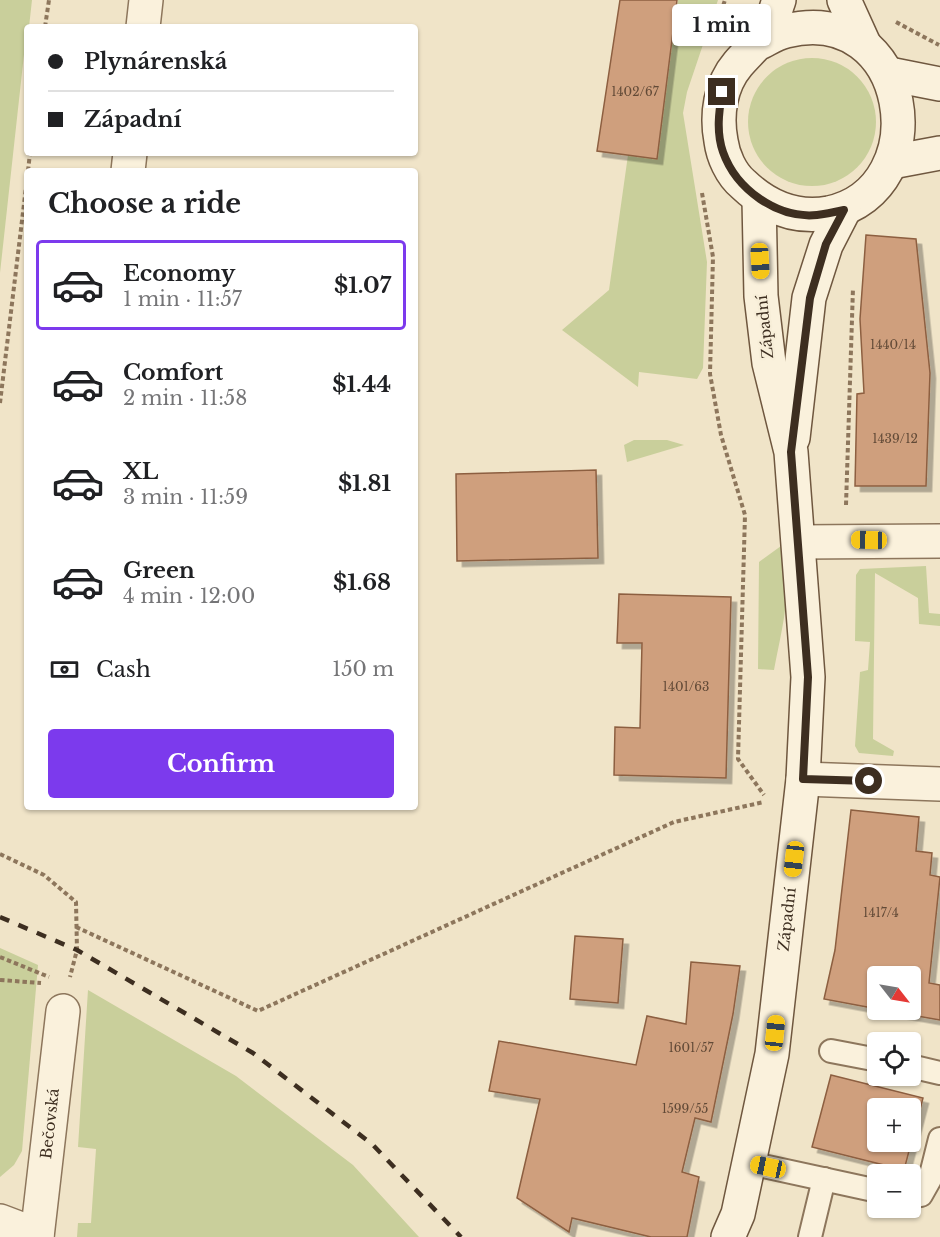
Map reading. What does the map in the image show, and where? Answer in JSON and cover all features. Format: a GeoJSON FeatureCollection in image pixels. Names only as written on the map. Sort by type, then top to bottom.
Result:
{"type":"FeatureCollection","features":[{"type":"Feature","properties":{"kind":"street"},"geometry":{"type":"LineString","coordinates":[[143,24],[146,0]]}},
{"type":"Feature","properties":{"kind":"street"},"geometry":{"type":"LineString","coordinates":[[757,44],[784,31],[814,27],[846,33],[874,50],[894,75],[904,103],[906,133],[897,161],[884,182],[872,193],[844,210],[815,216],[785,212],[759,200],[737,179],[723,152],[717,122],[722,92],[736,66],[757,44],[769,26],[779,0]]}},
{"type":"Feature","properties":{"kind":"street"},"geometry":{"type":"LineString","coordinates":[[844,0],[864,44]]}},
{"type":"Feature","properties":{"kind":"street"},"geometry":{"type":"LineString","coordinates":[[894,75],[940,84]]}},
{"type":"Feature","properties":{"kind":"street"},"geometry":{"type":"LineString","coordinates":[[897,161],[940,153]]}},
{"type":"Feature","properties":{"kind":"street","name":"Západní"},"geometry":{"type":"LineString","coordinates":[[728,1237],[738,1214],[772,1054],[803,779],[808,677],[791,452],[769,363],[761,296],[759,200]]}},
{"type":"Feature","properties":{"kind":"street","name":"Západní"},"geometry":{"type":"LineString","coordinates":[[791,452],[810,298],[826,244],[844,210]]}},
{"type":"Feature","properties":{"kind":"street"},"geometry":{"type":"LineString","coordinates":[[799,542],[940,541]]}},
{"type":"Feature","properties":{"kind":"street"},"geometry":{"type":"LineString","coordinates":[[803,779],[940,784]]}},
{"type":"Feature","properties":{"kind":"street","name":"Bečovská"},"geometry":{"type":"LineString","coordinates":[[37,1236],[66,998]]}},
{"type":"Feature","properties":{"kind":"street"},"geometry":{"type":"LineString","coordinates":[[0,1221],[37,1236]]}},
{"type":"Feature","properties":{"kind":"lane"},"geometry":{"type":"LineString","coordinates":[[831,1051],[867,1058]]}},
{"type":"Feature","properties":{"kind":"lane"},"geometry":{"type":"LineString","coordinates":[[921,1069],[940,1074]]}},
{"type":"Feature","properties":{"kind":"lane"},"geometry":{"type":"LineString","coordinates":[[921,1195],[930,1179],[940,1139]]}},
{"type":"Feature","properties":{"kind":"lane"},"geometry":{"type":"LineString","coordinates":[[749,1163],[867,1189]]}},
{"type":"Feature","properties":{"kind":"lane"},"geometry":{"type":"LineString","coordinates":[[810,1237],[824,1179]]}},
{"type":"Feature","properties":{"kind":"path"},"geometry":{"type":"LineString","coordinates":[[45,24],[49,0]]}},
{"type":"Feature","properties":{"kind":"path"},"geometry":{"type":"LineString","coordinates":[[713,39],[725,0]]}},
{"type":"Feature","properties":{"kind":"path"},"geometry":{"type":"LineString","coordinates":[[890,19],[940,45]]}},
{"type":"Feature","properties":{"kind":"path"},"geometry":{"type":"LineString","coordinates":[[701,191],[713,258],[710,374],[721,435],[745,515],[738,759],[768,801],[768,812]]}},
{"type":"Feature","properties":{"kind":"path"},"geometry":{"type":"LineString","coordinates":[[0,403],[24,204]]}},
{"type":"Feature","properties":{"kind":"path"},"geometry":{"type":"LineString","coordinates":[[845,540],[853,279]]}},
{"type":"Feature","properties":{"kind":"path"},"geometry":{"type":"LineString","coordinates":[[76,927],[258,1011],[674,822],[768,801]]}},
{"type":"Feature","properties":{"kind":"path"},"geometry":{"type":"LineString","coordinates":[[0,854],[44,875],[76,902],[76,950],[66,998]]}},
{"type":"Feature","properties":{"kind":"path"},"geometry":{"type":"LineString","coordinates":[[0,957],[66,998]]}},
{"type":"Feature","properties":{"kind":"path"},"geometry":{"type":"LineString","coordinates":[[0,980],[66,998]]}},
{"type":"Feature","properties":{"kind":"green space"},"geometry":{"type":"Polygon","coordinates":[[[0,0],[32,0],[29,24],[24,24],[24,54],[0,273],[0,0]]]}},
{"type":"Feature","properties":{"kind":"green space"},"geometry":{"type":"Polygon","coordinates":[[[678,0],[718,0],[687,92],[683,113],[707,262],[703,368],[697,379],[639,372],[638,387],[562,330],[609,290],[628,155],[657,159],[678,0]]]}},
{"type":"Feature","properties":{"kind":"green space"},"geometry":{"type":"Polygon","coordinates":[[[812,58],[837,63],[857,77],[871,97],[876,122],[871,147],[857,167],[837,181],[812,186],[787,181],[767,167],[753,147],[748,122],[753,97],[767,77],[787,63],[812,58]]]}},
{"type":"Feature","properties":{"kind":"green space"},"geometry":{"type":"Polygon","coordinates":[[[634,440],[667,440],[684,445],[627,462],[624,445],[634,440]]]}},
{"type":"Feature","properties":{"kind":"green space"},"geometry":{"type":"Polygon","coordinates":[[[781,546],[787,576],[783,624],[774,670],[758,669],[759,562],[781,546]]]}},
{"type":"Feature","properties":{"kind":"green space"},"geometry":{"type":"Polygon","coordinates":[[[926,566],[929,613],[940,614],[940,626],[919,624],[918,598],[875,573],[873,739],[894,751],[893,756],[859,753],[855,746],[860,672],[868,670],[870,642],[855,641],[856,575],[860,569],[926,566]]]}},
{"type":"Feature","properties":{"kind":"green space"},"geometry":{"type":"Polygon","coordinates":[[[0,948],[38,965],[22,1151],[14,1165],[0,1177],[0,948]]]}},
{"type":"Feature","properties":{"kind":"green space"},"geometry":{"type":"Polygon","coordinates":[[[88,990],[236,1076],[353,1165],[419,1237],[77,1237],[78,1223],[91,1223],[96,1149],[78,1147],[88,990]]]}},
{"type":"Feature","properties":{"kind":"building"},"geometry":{"type":"Polygon","coordinates":[[[620,0],[677,0],[657,159],[597,151],[620,0]]]}},
{"type":"Feature","properties":{"kind":"building"},"geometry":{"type":"Polygon","coordinates":[[[866,235],[916,239],[930,373],[926,486],[855,486],[857,394],[864,393],[860,319],[866,235]]]}},
{"type":"Feature","properties":{"kind":"building"},"geometry":{"type":"Polygon","coordinates":[[[596,470],[598,558],[457,561],[456,474],[596,470]]]}},
{"type":"Feature","properties":{"kind":"building"},"geometry":{"type":"Polygon","coordinates":[[[619,594],[731,597],[726,778],[614,775],[615,727],[640,728],[642,643],[617,643],[619,594]]]}},
{"type":"Feature","properties":{"kind":"building"},"geometry":{"type":"Polygon","coordinates":[[[851,810],[919,817],[916,851],[932,853],[930,875],[940,877],[929,983],[940,985],[940,1020],[921,1017],[921,966],[867,966],[867,1007],[824,999],[835,950],[851,810]]]}},
{"type":"Feature","properties":{"kind":"building"},"geometry":{"type":"Polygon","coordinates":[[[575,936],[623,939],[618,1003],[570,999],[575,936]]]}},
{"type":"Feature","properties":{"kind":"building"},"geometry":{"type":"Polygon","coordinates":[[[691,962],[740,966],[733,1014],[711,1122],[695,1118],[682,1172],[699,1177],[687,1237],[651,1237],[572,1218],[569,1232],[517,1198],[540,1099],[489,1091],[499,1041],[636,1065],[647,1016],[686,1024],[691,962]]]}},
{"type":"Feature","properties":{"kind":"building"},"geometry":{"type":"Polygon","coordinates":[[[831,1075],[867,1084],[867,1086],[923,1098],[921,1106],[921,1098],[867,1098],[867,1152],[909,1152],[906,1164],[880,1164],[812,1147],[831,1075]]]}},
{"type":"Feature","properties":{"kind":"railway"},"geometry":{"type":"LineString","coordinates":[[0,917],[77,950],[253,1053],[372,1144],[461,1237]]}},
{"type":"Feature","properties":{"kind":"route"},"geometry":{"type":"LineString","coordinates":[[722,92],[717,122],[723,152],[737,179],[759,200],[785,212],[815,216],[844,210],[826,244],[810,298],[791,452],[808,677],[803,779],[869,781]]}}]}
